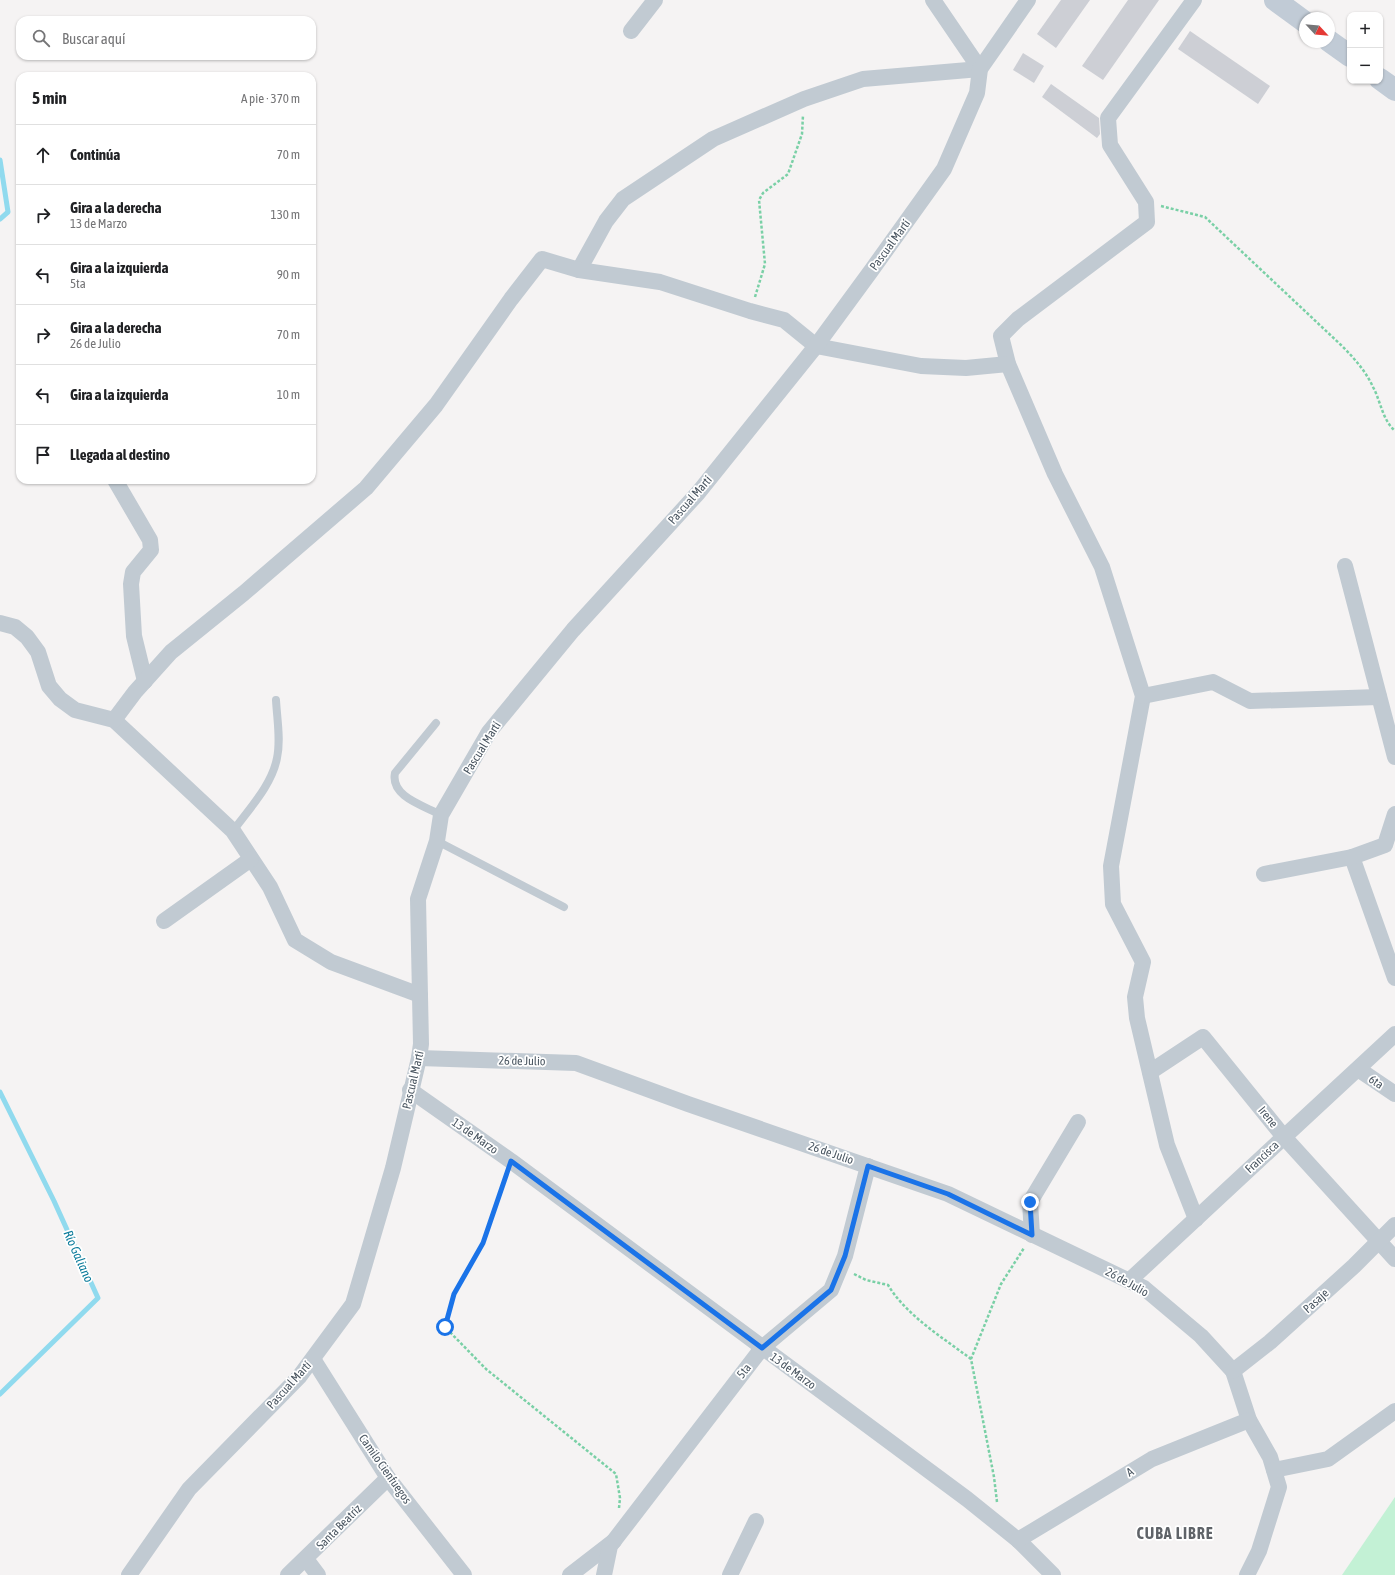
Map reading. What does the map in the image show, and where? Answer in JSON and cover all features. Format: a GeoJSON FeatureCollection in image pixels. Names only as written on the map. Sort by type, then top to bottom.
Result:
{"type":"FeatureCollection","features":[{"type":"Feature","properties":{"kind":"street"},"geometry":{"type":"LineString","coordinates":[[631,31],[655,0]]}},
{"type":"Feature","properties":{"kind":"street"},"geometry":{"type":"LineString","coordinates":[[579,270],[606,221],[623,199],[713,139],[804,99],[863,79],[980,69],[934,0]]}},
{"type":"Feature","properties":{"kind":"street","name":"Pascual Martí"},"geometry":{"type":"LineString","coordinates":[[129,1575],[189,1489],[299,1377],[353,1304],[393,1168],[410,1090],[419,1058],[420,995],[418,899],[437,841],[441,815],[489,732],[573,630],[698,493],[816,346],[944,169],[977,93],[980,69],[1028,0]]}},
{"type":"Feature","properties":{"kind":"street"},"geometry":{"type":"LineString","coordinates":[[1194,0],[1108,118],[1110,145],[1146,202],[1147,222],[1018,319],[1001,336],[1008,364],[1055,474],[1102,567],[1143,696],[1111,866],[1113,904],[1143,962],[1136,997],[1137,1018],[1167,1145],[1196,1219]]}},
{"type":"Feature","properties":{"kind":"street"},"geometry":{"type":"LineString","coordinates":[[1275,0],[1299,18]]}},
{"type":"Feature","properties":{"kind":"street"},"geometry":{"type":"LineString","coordinates":[[1335,45],[1347,54]]}},
{"type":"Feature","properties":{"kind":"street"},"geometry":{"type":"LineString","coordinates":[[1383,81],[1395,90]]}},
{"type":"Feature","properties":{"kind":"street"},"geometry":{"type":"LineString","coordinates":[[114,720],[145,681],[171,652],[244,593],[366,488],[436,405],[511,299],[542,259],[579,270],[660,282],[750,311],[784,320],[816,346],[921,366],[966,368],[1008,364]]}},
{"type":"Feature","properties":{"kind":"street"},"geometry":{"type":"LineString","coordinates":[[117,484],[150,540],[151,550],[133,572],[131,584],[134,636],[145,681]]}},
{"type":"Feature","properties":{"kind":"street"},"geometry":{"type":"LineString","coordinates":[[1344,566],[1395,756]]}},
{"type":"Feature","properties":{"kind":"street"},"geometry":{"type":"LineString","coordinates":[[0,622],[14,627],[27,637],[38,652],[49,686],[60,699],[75,710],[114,720],[233,831],[270,886],[295,940],[331,962],[420,995]]}},
{"type":"Feature","properties":{"kind":"street"},"geometry":{"type":"LineString","coordinates":[[1143,696],[1213,682],[1250,701],[1379,697]]}},
{"type":"Feature","properties":{"kind":"street"},"geometry":{"type":"LineString","coordinates":[[1264,874],[1352,857],[1385,845],[1395,814]]}},
{"type":"Feature","properties":{"kind":"street"},"geometry":{"type":"LineString","coordinates":[[1352,857],[1395,978]]}},
{"type":"Feature","properties":{"kind":"street"},"geometry":{"type":"LineString","coordinates":[[164,921],[251,859]]}},
{"type":"Feature","properties":{"kind":"street","name":"Francisca"},"geometry":{"type":"LineString","coordinates":[[1130,1280],[1395,1034]]}},
{"type":"Feature","properties":{"kind":"street","name":"Irene"},"geometry":{"type":"LineString","coordinates":[[1150,1072],[1203,1037],[1284,1137],[1395,1259]]}},
{"type":"Feature","properties":{"kind":"street","name":"26 de Julio"},"geometry":{"type":"LineString","coordinates":[[419,1058],[576,1063],[688,1104],[948,1194],[1144,1288],[1201,1336],[1233,1371],[1249,1420],[1270,1457],[1279,1487],[1259,1551],[1247,1575]]}},
{"type":"Feature","properties":{"kind":"street","name":"6ta"},"geometry":{"type":"LineString","coordinates":[[1358,1069],[1395,1094]]}},
{"type":"Feature","properties":{"kind":"street","name":"13 de Marzo"},"geometry":{"type":"LineString","coordinates":[[410,1090],[511,1161],[967,1499],[1018,1540],[1053,1575]]}},
{"type":"Feature","properties":{"kind":"street"},"geometry":{"type":"LineString","coordinates":[[1032,1235],[1030,1202],[1078,1122]]}},
{"type":"Feature","properties":{"kind":"street","name":"5ta"},"geometry":{"type":"LineString","coordinates":[[604,1575],[610,1546],[762,1348],[831,1290],[840,1268],[868,1166]]}},
{"type":"Feature","properties":{"kind":"street","name":"Pasaje"},"geometry":{"type":"LineString","coordinates":[[1233,1371],[1270,1342],[1354,1266],[1395,1225]]}},
{"type":"Feature","properties":{"kind":"street","name":"Camilo Cienfuegos"},"geometry":{"type":"LineString","coordinates":[[313,1359],[388,1478],[464,1575]]}},
{"type":"Feature","properties":{"kind":"street"},"geometry":{"type":"LineString","coordinates":[[1274,1470],[1328,1459],[1395,1411]]}},
{"type":"Feature","properties":{"kind":"street","name":"A"},"geometry":{"type":"LineString","coordinates":[[1018,1540],[1152,1458],[1249,1420]]}},
{"type":"Feature","properties":{"kind":"street","name":"Santa Beatriz"},"geometry":{"type":"LineString","coordinates":[[288,1575],[388,1478]]}},
{"type":"Feature","properties":{"kind":"street"},"geometry":{"type":"LineString","coordinates":[[730,1575],[756,1521]]}},
{"type":"Feature","properties":{"kind":"street"},"geometry":{"type":"LineString","coordinates":[[570,1575],[614,1541]]}},
{"type":"Feature","properties":{"kind":"street"},"geometry":{"type":"LineString","coordinates":[[306,1559],[318,1575]]}},
{"type":"Feature","properties":{"kind":"lane"},"geometry":{"type":"LineString","coordinates":[[233,831],[267,784],[274,771],[279,742],[276,700]]}},
{"type":"Feature","properties":{"kind":"lane"},"geometry":{"type":"LineString","coordinates":[[436,723],[395,773],[394,780],[395,786],[402,795],[441,815]]}},
{"type":"Feature","properties":{"kind":"lane"},"geometry":{"type":"LineString","coordinates":[[437,841],[564,907]]}},
{"type":"Feature","properties":{"kind":"path"},"geometry":{"type":"LineString","coordinates":[[750,311],[765,264],[759,200],[763,193],[788,174],[802,134],[804,99]]}},
{"type":"Feature","properties":{"kind":"path"},"geometry":{"type":"LineString","coordinates":[[1146,202],[1205,217],[1360,364],[1374,388],[1387,424],[1395,431]]}},
{"type":"Feature","properties":{"kind":"path"},"geometry":{"type":"LineString","coordinates":[[511,1161],[483,1243],[454,1294],[445,1327],[486,1369],[616,1474],[620,1498],[618,1512]]}},
{"type":"Feature","properties":{"kind":"path"},"geometry":{"type":"LineString","coordinates":[[1000,1525],[994,1477],[971,1359],[1002,1284],[1032,1235]]}},
{"type":"Feature","properties":{"kind":"path"},"geometry":{"type":"LineString","coordinates":[[840,1268],[866,1280],[888,1285],[897,1300],[936,1333],[971,1359]]}},
{"type":"Feature","properties":{"kind":"green space"},"geometry":{"type":"Polygon","coordinates":[[[1395,1497],[1395,1575],[1342,1575],[1395,1497]]]}},
{"type":"Feature","properties":{"kind":"building"},"geometry":{"type":"Polygon","coordinates":[[[1061,0],[1090,0],[1056,48],[1037,34],[1061,0]]]}},
{"type":"Feature","properties":{"kind":"building"},"geometry":{"type":"Polygon","coordinates":[[[1128,0],[1159,0],[1103,80],[1082,66],[1128,0]]]}},
{"type":"Feature","properties":{"kind":"building"},"geometry":{"type":"Polygon","coordinates":[[[1190,31],[1270,86],[1258,104],[1178,49],[1190,31]]]}},
{"type":"Feature","properties":{"kind":"building"},"geometry":{"type":"Polygon","coordinates":[[[1023,53],[1044,66],[1034,83],[1013,70],[1023,53]]]}},
{"type":"Feature","properties":{"kind":"building"},"geometry":{"type":"Polygon","coordinates":[[[1051,84],[1099,118],[1100,134],[1097,138],[1042,97],[1051,84]]]}},
{"type":"Feature","properties":{"kind":"waterway","name":"Río Galiano"},"geometry":{"type":"LineString","coordinates":[[0,160],[8,212],[0,219]]}},
{"type":"Feature","properties":{"kind":"waterway","name":"Río Galiano"},"geometry":{"type":"LineString","coordinates":[[0,1092],[54,1201],[98,1298],[0,1394]]}},
{"type":"Feature","properties":{"kind":"district","name":"CUBA LIBRE"},"geometry":{"type":"Point","coordinates":[1175,1533]}},
{"type":"Feature","properties":{"kind":"route"},"geometry":{"type":"LineString","coordinates":[[445,1327],[454,1294],[483,1243],[511,1161],[762,1348],[831,1290],[845,1256],[868,1166],[948,1194],[1032,1235],[1030,1202]]}}]}
